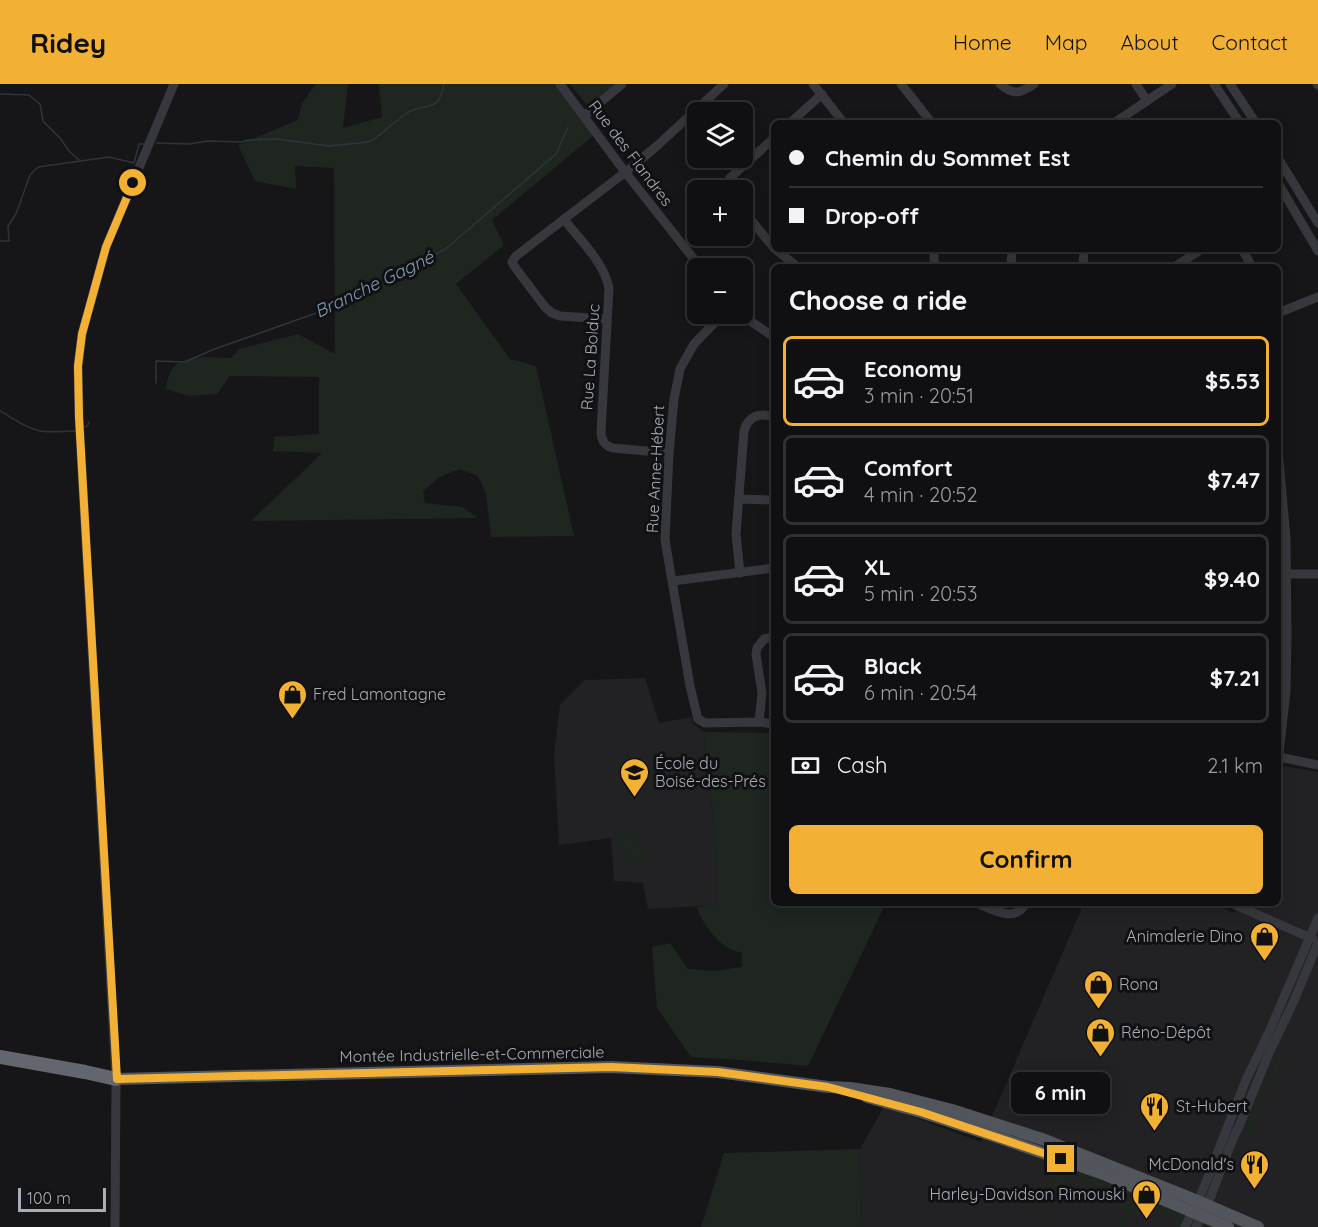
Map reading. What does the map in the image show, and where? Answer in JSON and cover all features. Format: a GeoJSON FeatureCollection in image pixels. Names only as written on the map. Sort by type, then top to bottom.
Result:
{"type":"FeatureCollection","features":[{"type":"Feature","properties":{"kind":"highway"},"geometry":{"type":"LineString","coordinates":[[0,1057],[117,1079]]}},
{"type":"Feature","properties":{"kind":"highway"},"geometry":{"type":"LineString","coordinates":[[0,1067],[86,1079],[117,1079]]}},
{"type":"Feature","properties":{"kind":"main road","name":"Montée Industrielle-et-Commerciale"},"geometry":{"type":"LineString","coordinates":[[117,1079],[611,1067],[718,1072],[850,1088],[890,1094],[952,1110],[1045,1140],[1228,1227]]}},
{"type":"Feature","properties":{"kind":"main road","name":"Montée Industrielle-et-Commerciale"},"geometry":{"type":"LineString","coordinates":[[1199,1212],[1258,1227]]}},
{"type":"Feature","properties":{"kind":"street"},"geometry":{"type":"LineString","coordinates":[[115,1227],[117,1079],[78,366],[82,334],[106,247],[174,84]]}},
{"type":"Feature","properties":{"kind":"street","name":"Rue des Flandres"},"geometry":{"type":"LineString","coordinates":[[560,84],[625,172],[693,258]]}},
{"type":"Feature","properties":{"kind":"street"},"geometry":{"type":"LineString","coordinates":[[584,116],[622,84]]}},
{"type":"Feature","properties":{"kind":"street"},"geometry":{"type":"LineString","coordinates":[[606,319],[560,316],[550,312],[513,264],[516,256],[658,145],[724,84]]}},
{"type":"Feature","properties":{"kind":"street"},"geometry":{"type":"LineString","coordinates":[[813,84],[842,120]]}},
{"type":"Feature","properties":{"kind":"street"},"geometry":{"type":"LineString","coordinates":[[901,84],[930,120]]}},
{"type":"Feature","properties":{"kind":"street"},"geometry":{"type":"LineString","coordinates":[[1000,84],[1008,91],[1016,92],[1025,90],[1034,84]]}},
{"type":"Feature","properties":{"kind":"street"},"geometry":{"type":"LineString","coordinates":[[1136,84],[1147,101]]}},
{"type":"Feature","properties":{"kind":"street"},"geometry":{"type":"LineString","coordinates":[[1118,120],[1172,84]]}},
{"type":"Feature","properties":{"kind":"street"},"geometry":{"type":"LineString","coordinates":[[1214,84],[1238,120]]}},
{"type":"Feature","properties":{"kind":"street"},"geometry":{"type":"LineString","coordinates":[[1230,84],[1254,120]]}},
{"type":"Feature","properties":{"kind":"street"},"geometry":{"type":"LineString","coordinates":[[793,120],[822,94]]}},
{"type":"Feature","properties":{"kind":"street"},"geometry":{"type":"LineString","coordinates":[[729,180],[771,142]]}},
{"type":"Feature","properties":{"kind":"street"},"geometry":{"type":"LineString","coordinates":[[1281,163],[1318,223]]}},
{"type":"Feature","properties":{"kind":"street"},"geometry":{"type":"LineString","coordinates":[[1281,188],[1318,250]]}},
{"type":"Feature","properties":{"kind":"street","name":"Rue La Bolduc"},"geometry":{"type":"LineString","coordinates":[[564,219],[598,262],[606,276],[609,291],[601,432],[603,442],[613,448],[669,453]]}},
{"type":"Feature","properties":{"kind":"street"},"geometry":{"type":"LineString","coordinates":[[753,222],[771,243]]}},
{"type":"Feature","properties":{"kind":"street"},"geometry":{"type":"LineString","coordinates":[[780,252],[794,264]]}},
{"type":"Feature","properties":{"kind":"street"},"geometry":{"type":"LineString","coordinates":[[1179,264],[1197,252]]}},
{"type":"Feature","properties":{"kind":"street"},"geometry":{"type":"LineString","coordinates":[[1281,312],[1318,297]]}},
{"type":"Feature","properties":{"kind":"street"},"geometry":{"type":"LineString","coordinates":[[753,323],[771,335]]}},
{"type":"Feature","properties":{"kind":"street","name":"Rue Anne-Hébert"},"geometry":{"type":"LineString","coordinates":[[713,324],[694,344],[680,369],[674,399],[669,453],[665,540],[690,686],[698,719],[705,723],[759,722]]}},
{"type":"Feature","properties":{"kind":"street"},"geometry":{"type":"LineString","coordinates":[[740,573],[737,545],[743,436],[745,427],[754,416],[765,414],[771,416]]}},
{"type":"Feature","properties":{"kind":"street"},"geometry":{"type":"LineString","coordinates":[[739,499],[771,500]]}},
{"type":"Feature","properties":{"kind":"street"},"geometry":{"type":"LineString","coordinates":[[1281,506],[1286,538],[1282,574],[1286,691],[1281,734]]}},
{"type":"Feature","properties":{"kind":"street"},"geometry":{"type":"LineString","coordinates":[[673,581],[771,568]]}},
{"type":"Feature","properties":{"kind":"street"},"geometry":{"type":"LineString","coordinates":[[1282,574],[1318,574]]}},
{"type":"Feature","properties":{"kind":"street"},"geometry":{"type":"LineString","coordinates":[[771,638],[764,639],[757,648],[756,654],[762,693],[759,722],[771,724]]}},
{"type":"Feature","properties":{"kind":"street"},"geometry":{"type":"LineString","coordinates":[[1281,759],[1318,765]]}},
{"type":"Feature","properties":{"kind":"street"},"geometry":{"type":"LineString","coordinates":[[984,906],[1011,915],[1023,906]]}},
{"type":"Feature","properties":{"kind":"street"},"geometry":{"type":"LineString","coordinates":[[1238,906],[1315,941]]}},
{"type":"Feature","properties":{"kind":"street"},"geometry":{"type":"LineString","coordinates":[[1185,1227],[1199,1212],[1227,1156],[1269,1053],[1293,1003],[1315,941],[1318,918]]}},
{"type":"Feature","properties":{"kind":"shaded area"},"geometry":{"type":"Polygon","coordinates":[[[316,84],[348,84],[343,128],[382,117],[379,84],[556,84],[594,135],[492,220],[504,245],[456,284],[510,359],[536,366],[574,536],[491,537],[486,494],[478,476],[460,469],[440,477],[423,491],[425,503],[462,507],[478,518],[251,521],[322,453],[273,451],[274,437],[319,434],[319,377],[230,376],[217,394],[188,396],[166,389],[169,376],[180,362],[198,358],[231,358],[239,349],[298,334],[335,354],[334,168],[295,166],[296,189],[255,181],[238,145],[298,120],[302,103],[316,84]]]}},
{"type":"Feature","properties":{"kind":"shaded area"},"geometry":{"type":"Polygon","coordinates":[[[570,84],[617,84],[587,105],[570,84]]]}},
{"type":"Feature","properties":{"kind":"shaded area","name":"École du Boisé-des-Prés"},"geometry":{"type":"Polygon","coordinates":[[[645,678],[659,723],[692,717],[693,724],[704,732],[716,843],[717,905],[648,909],[643,883],[614,881],[611,838],[559,845],[554,755],[560,705],[585,680],[645,678]]]}},
{"type":"Feature","properties":{"kind":"shaded area"},"geometry":{"type":"Polygon","coordinates":[[[704,732],[771,733],[771,906],[876,906],[883,909],[808,1066],[691,1057],[657,1008],[652,947],[670,943],[688,969],[714,971],[742,967],[742,953],[726,947],[710,932],[697,907],[717,904],[716,843],[704,732]]]}},
{"type":"Feature","properties":{"kind":"shaded area"},"geometry":{"type":"Polygon","coordinates":[[[1284,766],[1318,772],[1318,1227],[862,1227],[860,1149],[884,1106],[981,1142],[1083,906],[1218,906],[1234,913],[1237,906],[1281,906],[1281,776],[1284,766]]]}},
{"type":"Feature","properties":{"kind":"shaded area"},"geometry":{"type":"Polygon","coordinates":[[[618,825],[630,837],[639,832],[638,844],[646,858],[631,867],[615,835],[618,825]]]}},
{"type":"Feature","properties":{"kind":"shaded area"},"geometry":{"type":"Polygon","coordinates":[[[1281,1051],[1289,1058],[1283,1057],[1251,1130],[1256,1133],[1253,1136],[1246,1132],[1281,1051]]]}},
{"type":"Feature","properties":{"kind":"shaded area"},"geometry":{"type":"Polygon","coordinates":[[[860,1149],[862,1227],[701,1227],[724,1153],[860,1149]]]}},
{"type":"Feature","properties":{"kind":"shaded area"},"geometry":{"type":"Polygon","coordinates":[[[1040,1158],[1093,1176],[1179,1212],[1183,1221],[1182,1227],[1176,1227],[1176,1222],[1171,1215],[1137,1201],[1126,1227],[1117,1227],[1124,1212],[1100,1190],[1071,1177],[1040,1210],[1043,1213],[1042,1217],[1051,1226],[1049,1227],[1035,1211],[1049,1185],[1048,1170],[1040,1158]]]}},
{"type":"Feature","properties":{"kind":"waterway"},"geometry":{"type":"LineString","coordinates":[[157,143],[189,144],[208,141],[241,142],[277,139],[329,146],[368,142],[407,113],[435,104],[442,94],[444,84]]}},
{"type":"Feature","properties":{"kind":"waterway"},"geometry":{"type":"LineString","coordinates":[[0,94],[29,95],[40,104],[43,121],[79,160]]}},
{"type":"Feature","properties":{"kind":"waterway","name":"Branche Gagné"},"geometry":{"type":"LineString","coordinates":[[156,383],[156,361],[185,362],[212,350],[319,312],[358,293],[411,261],[431,257],[448,247],[556,154],[568,127]]}},
{"type":"Feature","properties":{"kind":"waterway"},"geometry":{"type":"LineString","coordinates":[[0,241],[9,241],[8,226],[16,214],[30,175],[38,167],[109,157],[134,163],[139,144],[144,144]]}},
{"type":"Feature","properties":{"kind":"waterway","name":"Branche Gagné"},"geometry":{"type":"LineString","coordinates":[[0,411],[35,430],[75,431]]}},
{"type":"Feature","properties":{"kind":"waterway","name":"Branche Gagné"},"geometry":{"type":"LineString","coordinates":[[85,427],[89,422]]}},
{"type":"Feature","properties":{"kind":"place","name":"Fred Lamontagne"},"geometry":{"type":"Point","coordinates":[292,720]}},
{"type":"Feature","properties":{"kind":"place","name":"École du Boisé-des-Prés"},"geometry":{"type":"Point","coordinates":[634,798]}},
{"type":"Feature","properties":{"kind":"place","name":"Animalerie Dino"},"geometry":{"type":"Point","coordinates":[1264,962]}},
{"type":"Feature","properties":{"kind":"place","name":"Rona"},"geometry":{"type":"Point","coordinates":[1098,1010]}},
{"type":"Feature","properties":{"kind":"place","name":"Réno-Dépôt"},"geometry":{"type":"Point","coordinates":[1100,1058]}},
{"type":"Feature","properties":{"kind":"place","name":"St-Hubert"},"geometry":{"type":"Point","coordinates":[1155,1132]}},
{"type":"Feature","properties":{"kind":"place","name":"McDonald's"},"geometry":{"type":"Point","coordinates":[1255,1190]}},
{"type":"Feature","properties":{"kind":"place","name":"Harley-Davidson Rimouski"},"geometry":{"type":"Point","coordinates":[1146,1220]}},
{"type":"Feature","properties":{"kind":"route"},"geometry":{"type":"LineString","coordinates":[[133,183],[106,247],[82,334],[78,366],[117,1079],[611,1067],[718,1072],[828,1087],[876,1099],[1061,1159]]}}]}
